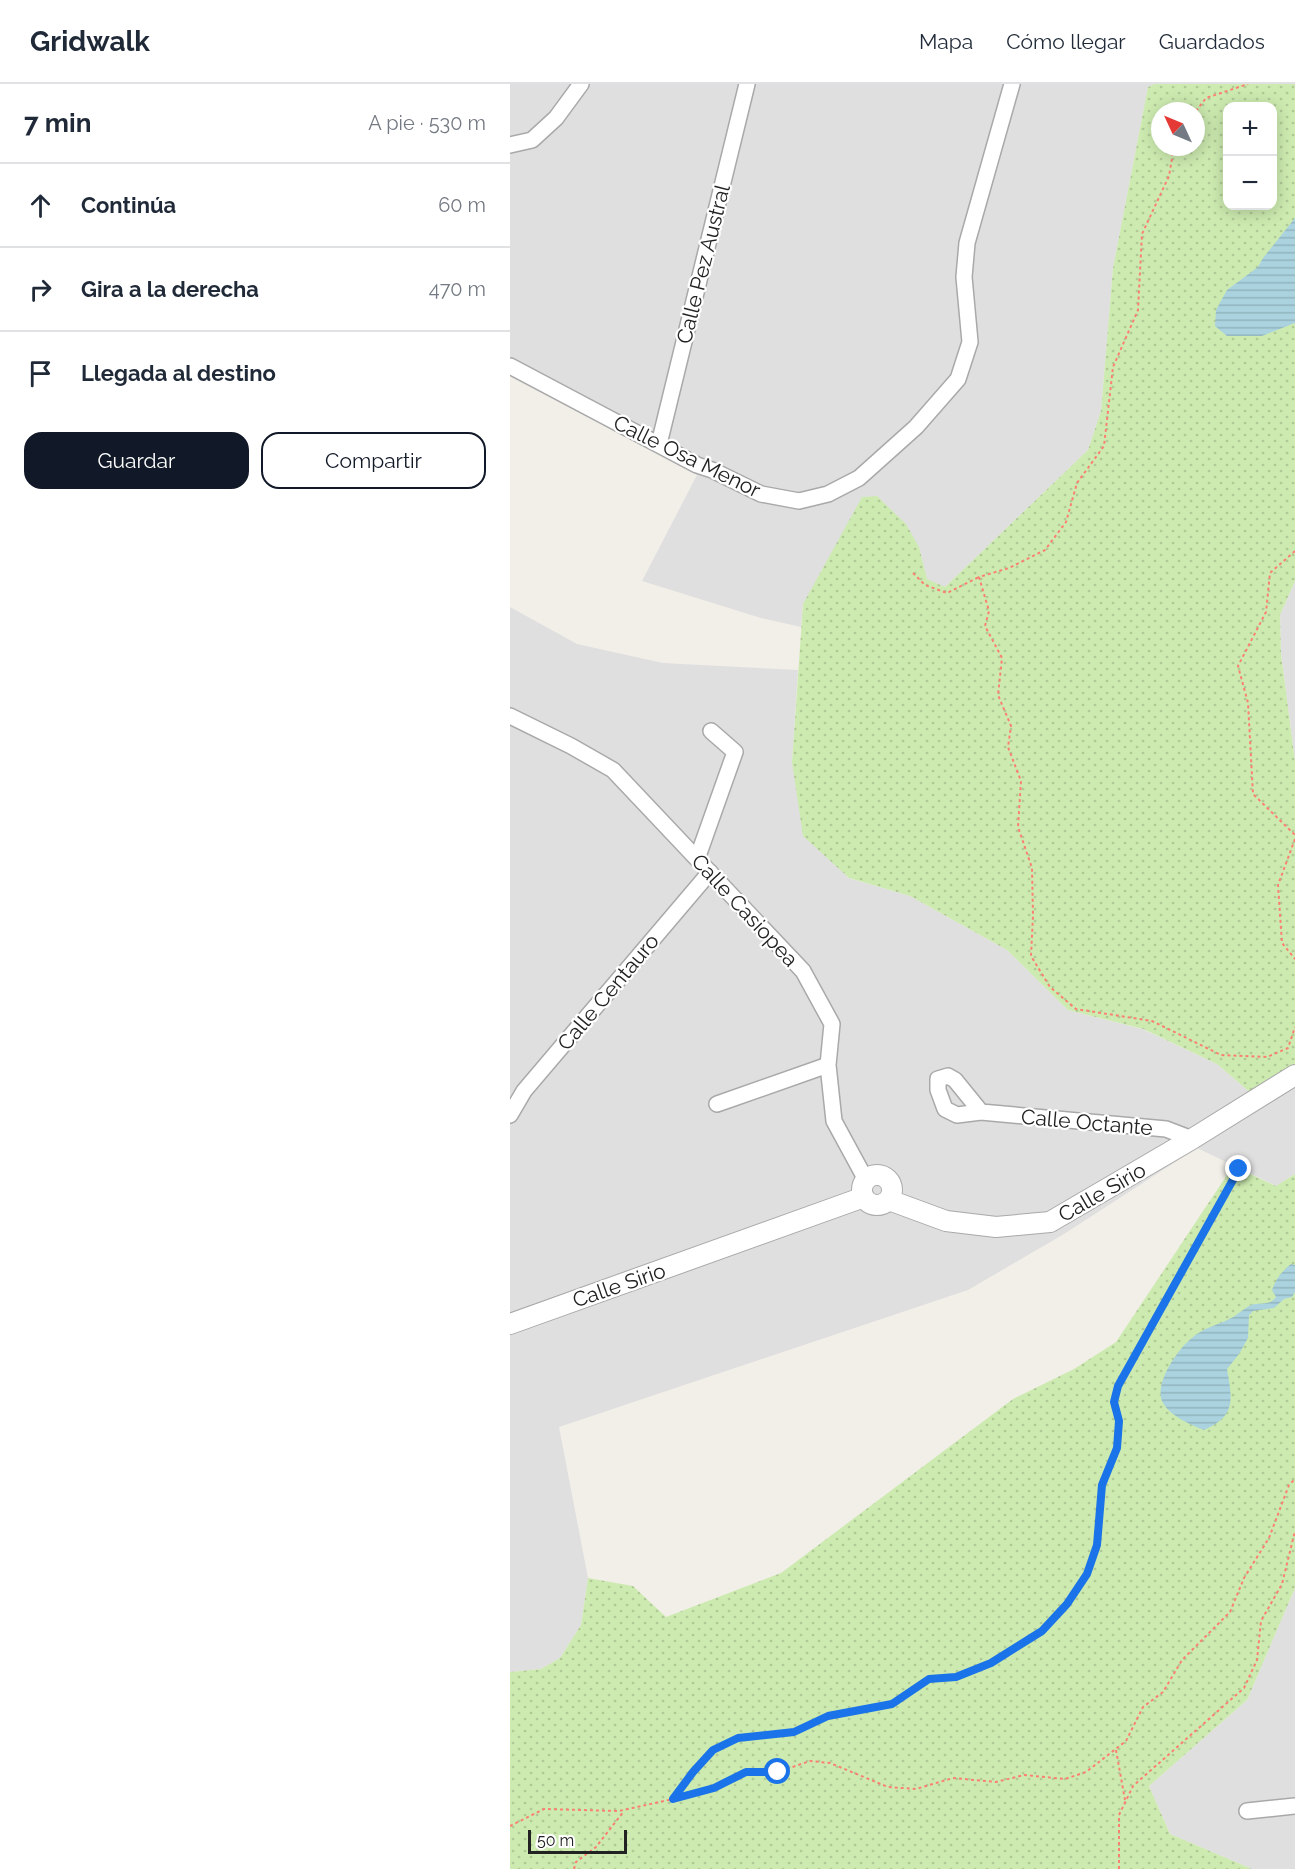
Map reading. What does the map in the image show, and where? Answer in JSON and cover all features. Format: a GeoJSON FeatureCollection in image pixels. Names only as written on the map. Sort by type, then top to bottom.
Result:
{"type":"FeatureCollection","features":[{"type":"Feature","properties":{"kind":"street"},"geometry":{"type":"LineString","coordinates":[[510,145],[532,140],[556,118],[581,84]]}},
{"type":"Feature","properties":{"kind":"street","name":"Calle Pez Austral"},"geometry":{"type":"LineString","coordinates":[[659,444],[747,84]]}},
{"type":"Feature","properties":{"kind":"street","name":"Calle Osa Menor"},"geometry":{"type":"LineString","coordinates":[[510,366],[697,465],[761,494],[799,501],[828,494],[859,477],[916,427],[958,379],[970,342],[964,277],[967,243],[1012,84]]}},
{"type":"Feature","properties":{"kind":"street","name":"Calle Casiopea"},"geometry":{"type":"LineString","coordinates":[[510,716],[613,770],[803,971],[832,1024],[828,1065],[834,1121],[865,1189]]}},
{"type":"Feature","properties":{"kind":"street"},"geometry":{"type":"LineString","coordinates":[[697,858],[735,752],[711,731]]}},
{"type":"Feature","properties":{"kind":"street","name":"Calle Centauro"},"geometry":{"type":"LineString","coordinates":[[510,1114],[524,1091],[710,872]]}},
{"type":"Feature","properties":{"kind":"street"},"geometry":{"type":"LineString","coordinates":[[717,1104],[828,1065]]}},
{"type":"Feature","properties":{"kind":"street","name":"Calle Sirio"},"geometry":{"type":"LineString","coordinates":[[510,1324],[865,1189],[868,1202],[879,1205],[889,1200],[946,1221],[996,1227],[1050,1222],[1192,1139],[1295,1075]]}},
{"type":"Feature","properties":{"kind":"street","name":"Calle Octante"},"geometry":{"type":"LineString","coordinates":[[981,1112],[1166,1129],[1192,1139]]}},
{"type":"Feature","properties":{"kind":"street"},"geometry":{"type":"LineString","coordinates":[[1247,1811],[1295,1806]]}},
{"type":"Feature","properties":{"kind":"path"},"geometry":{"type":"LineString","coordinates":[[1203,102],[1206,98],[1248,84]]}},
{"type":"Feature","properties":{"kind":"path"},"geometry":{"type":"LineString","coordinates":[[913,573],[925,585],[947,593],[979,577],[1009,568],[1045,550],[1066,522],[1077,483],[1104,446],[1113,367],[1138,310],[1142,234],[1169,176],[1172,156]]}},
{"type":"Feature","properties":{"kind":"path"},"geometry":{"type":"LineString","coordinates":[[1295,551],[1270,573],[1266,612],[1238,666],[1248,704],[1253,794],[1295,837],[1278,885],[1282,942],[1295,959]]}},
{"type":"Feature","properties":{"kind":"path"},"geometry":{"type":"LineString","coordinates":[[979,577],[989,611],[985,626],[1002,658],[998,694],[1011,726],[1008,747],[1021,781],[1018,827],[1032,868],[1031,956],[1050,987],[1076,1009],[1152,1021],[1221,1055],[1267,1057],[1288,1048],[1295,1027]]}},
{"type":"Feature","properties":{"kind":"path"},"geometry":{"type":"LineString","coordinates":[[673,1799],[713,1750],[738,1738],[794,1732],[828,1716],[892,1704],[929,1679],[956,1677],[991,1663],[1042,1631],[1067,1604],[1087,1574],[1097,1545],[1102,1485],[1117,1448],[1119,1421],[1114,1402],[1118,1386],[1239,1169]]}},
{"type":"Feature","properties":{"kind":"path"},"geometry":{"type":"LineString","coordinates":[[510,1826],[544,1809],[625,1809],[714,1788],[746,1772],[778,1772],[810,1761],[830,1763],[888,1787],[916,1789],[953,1778],[996,1782],[1024,1775],[1065,1779],[1086,1772],[1126,1741],[1143,1707],[1163,1692],[1182,1660],[1230,1612],[1244,1578],[1269,1538],[1289,1485],[1295,1479]]}},
{"type":"Feature","properties":{"kind":"path"},"geometry":{"type":"LineString","coordinates":[[1119,1869],[1119,1815],[1133,1786],[1244,1688],[1257,1660],[1261,1621],[1282,1584],[1295,1531]]}},
{"type":"Feature","properties":{"kind":"path"},"geometry":{"type":"LineString","coordinates":[[1116,1750],[1125,1802]]}},
{"type":"Feature","properties":{"kind":"path"},"geometry":{"type":"LineString","coordinates":[[574,1869],[576,1862],[596,1847],[625,1809]]}},
{"type":"Feature","properties":{"kind":"shaded area"},"geometry":{"type":"Polygon","coordinates":[[[510,84],[1155,84],[1148,87],[1113,268],[1101,411],[1088,450],[945,587],[927,580],[919,547],[803,604],[801,627],[761,618],[642,581],[697,475],[510,375],[510,84]]]}},
{"type":"Feature","properties":{"kind":"shaded area"},"geometry":{"type":"Polygon","coordinates":[[[1295,581],[1295,761],[1281,654],[1280,615],[1295,581]]]}},
{"type":"Feature","properties":{"kind":"shaded area"},"geometry":{"type":"Polygon","coordinates":[[[510,607],[577,644],[663,663],[798,670],[792,762],[848,878],[910,896],[1007,950],[1068,1010],[1142,1029],[1217,1064],[1252,1094],[1295,1067],[1295,1174],[1276,1186],[1197,1148],[1064,1234],[968,1290],[559,1427],[588,1578],[581,1625],[560,1658],[541,1669],[510,1672],[510,607]]]}},
{"type":"Feature","properties":{"kind":"shaded area"},"geometry":{"type":"Polygon","coordinates":[[[1295,1588],[1295,1869],[1252,1869],[1170,1834],[1149,1786],[1247,1700],[1295,1588]]]}},
{"type":"Feature","properties":{"kind":"green space"},"geometry":{"type":"Polygon","coordinates":[[[1155,84],[1295,84],[1295,581],[1280,615],[1281,654],[1295,761],[1295,1067],[1252,1094],[1217,1064],[1143,1029],[1068,1010],[1007,950],[910,896],[849,878],[803,836],[792,762],[803,604],[862,497],[877,496],[906,524],[919,547],[927,579],[945,587],[1088,450],[1101,411],[1113,268],[1148,87],[1155,84]]]}},
{"type":"Feature","properties":{"kind":"green space"},"geometry":{"type":"Polygon","coordinates":[[[1233,1166],[1276,1186],[1295,1174],[1295,1588],[1247,1700],[1149,1786],[1170,1834],[1252,1869],[510,1869],[510,1672],[541,1669],[560,1658],[581,1625],[588,1578],[633,1586],[666,1617],[781,1573],[1013,1399],[1074,1369],[1116,1342],[1233,1166]]]}},
{"type":"Feature","properties":{"kind":"water"},"geometry":{"type":"Polygon","coordinates":[[[1295,218],[1295,323],[1262,336],[1227,336],[1215,326],[1216,310],[1227,290],[1258,267],[1295,218]]]}},
{"type":"Feature","properties":{"kind":"water"},"geometry":{"type":"Polygon","coordinates":[[[1291,1264],[1295,1265],[1295,1292],[1292,1297],[1284,1299],[1274,1308],[1253,1311],[1249,1315],[1248,1338],[1227,1369],[1231,1397],[1230,1405],[1222,1419],[1204,1430],[1169,1411],[1162,1401],[1162,1384],[1177,1354],[1202,1331],[1235,1316],[1251,1305],[1274,1300],[1276,1297],[1272,1290],[1275,1282],[1291,1264]]]}},
{"type":"Feature","properties":{"kind":"route"},"geometry":{"type":"LineString","coordinates":[[778,1772],[746,1772],[714,1788],[673,1799],[713,1750],[738,1738],[794,1732],[828,1716],[892,1704],[929,1679],[956,1677],[991,1663],[1042,1631],[1067,1604],[1087,1574],[1097,1545],[1101,1521],[1102,1485],[1117,1448],[1119,1421],[1114,1402],[1118,1386],[1239,1169]]}}]}
